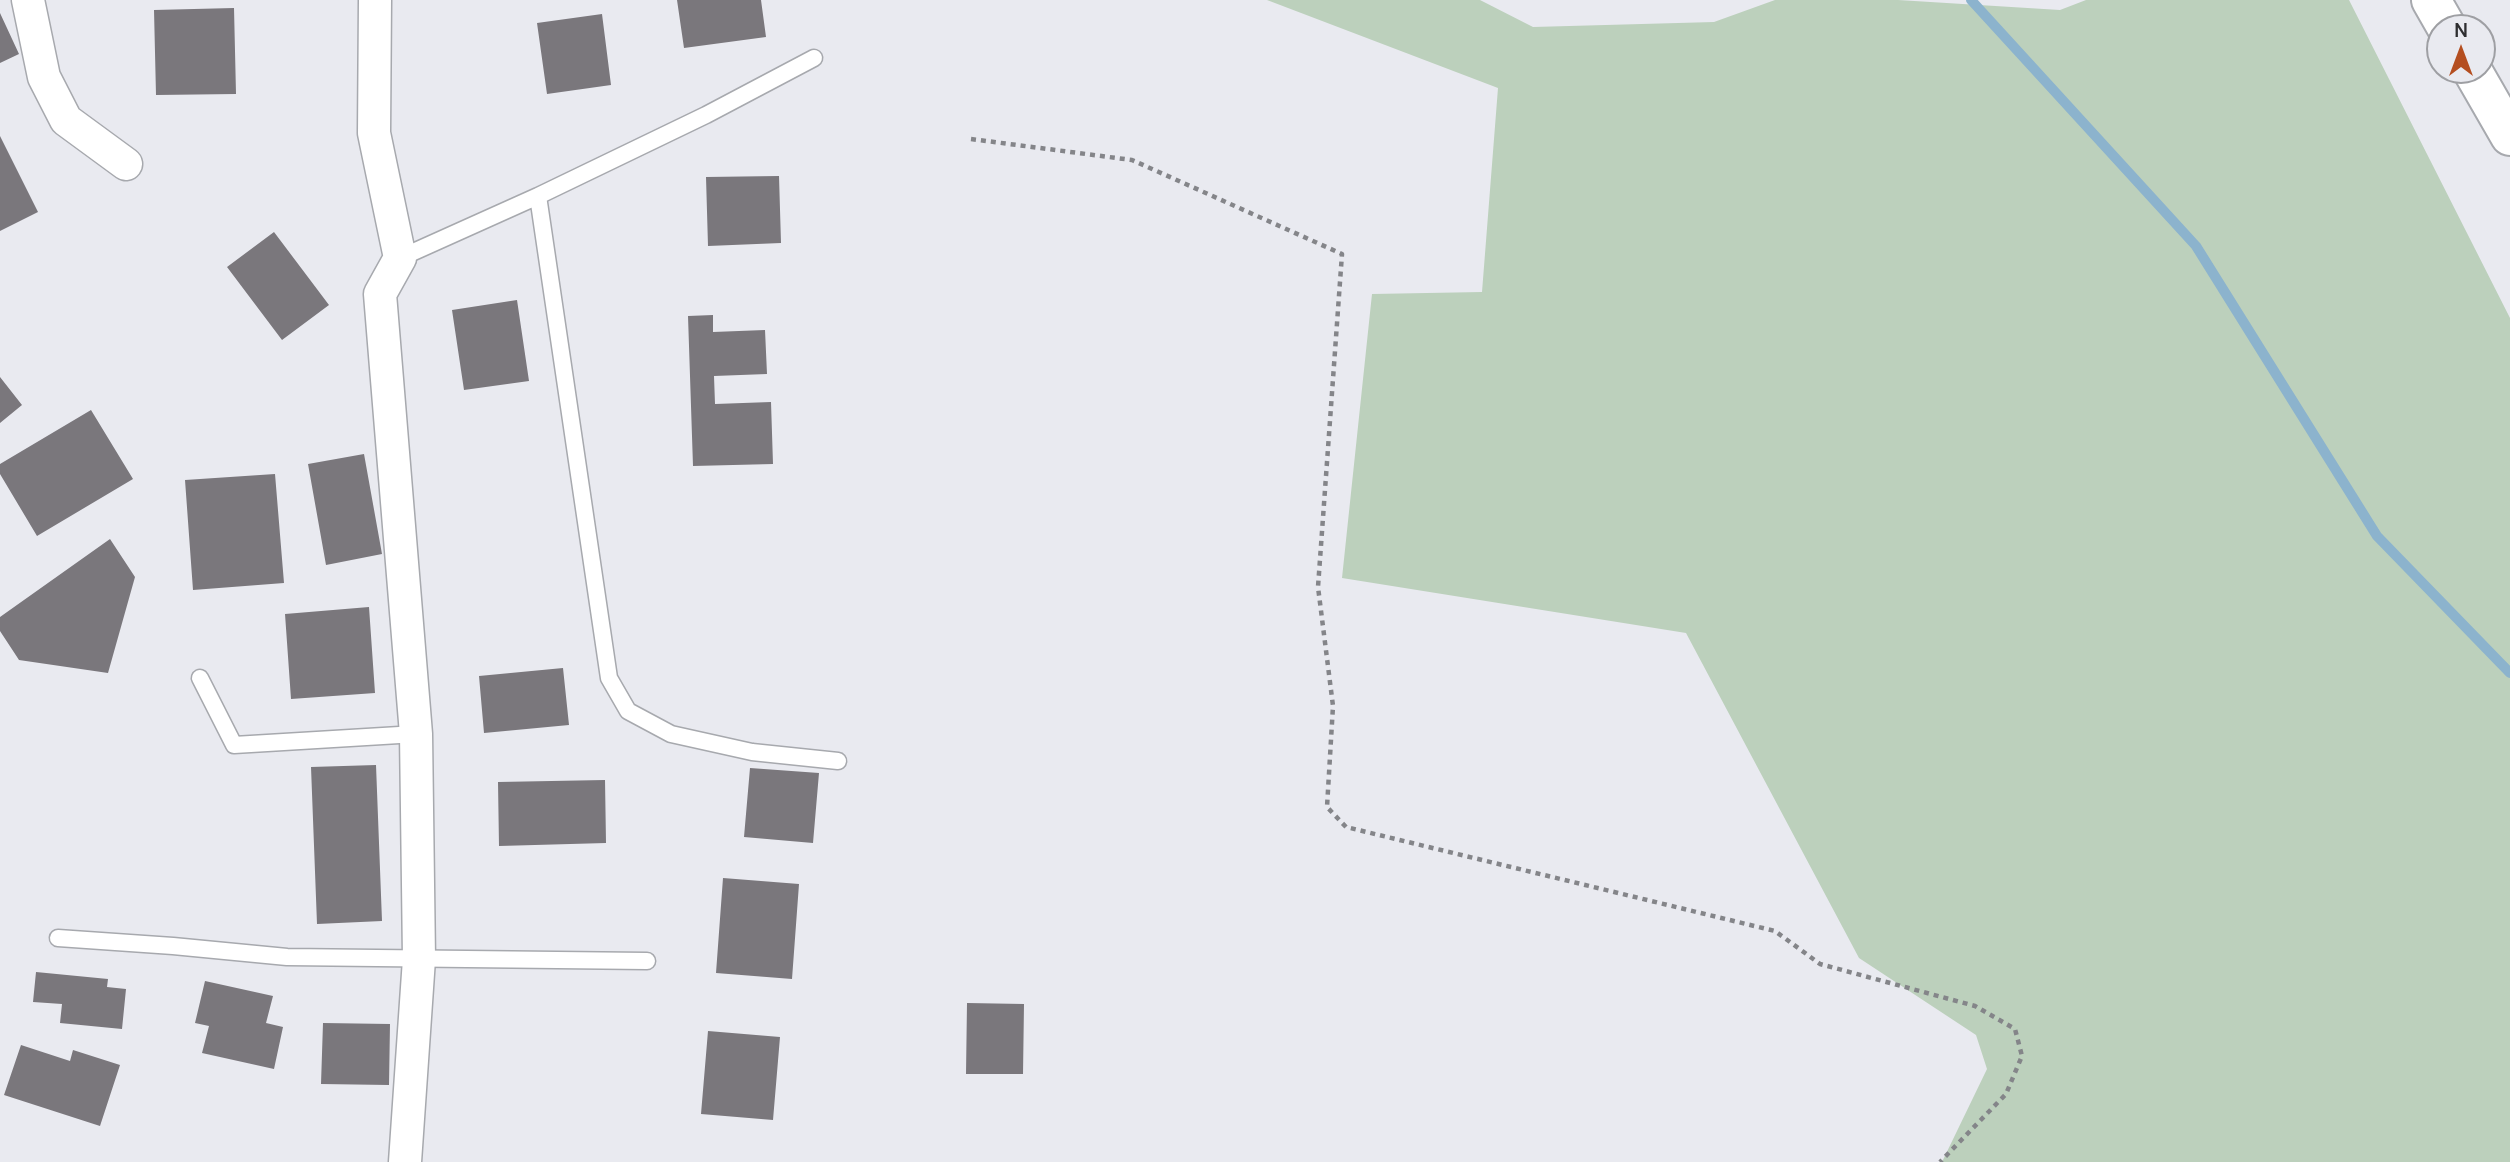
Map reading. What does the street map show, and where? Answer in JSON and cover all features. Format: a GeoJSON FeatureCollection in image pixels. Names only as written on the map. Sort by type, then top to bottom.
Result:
{"type":"FeatureCollection","features":[{"type":"Feature","properties":{"kind":"main road"},"geometry":{"type":"LineString","coordinates":[[2480,84],[2510,136]]}},
{"type":"Feature","properties":{"kind":"street"},"geometry":{"type":"LineString","coordinates":[[29,0],[44,77],[66,120],[126,164]]}},
{"type":"Feature","properties":{"kind":"street"},"geometry":{"type":"LineString","coordinates":[[375,0],[374,133],[400,258],[380,295],[416,734],[419,959],[405,1162]]}},
{"type":"Feature","properties":{"kind":"lane"},"geometry":{"type":"LineString","coordinates":[[400,258],[538,196],[706,115],[814,58]]}},
{"type":"Feature","properties":{"kind":"lane"},"geometry":{"type":"LineString","coordinates":[[538,196],[609,678],[628,711],[671,734],[752,752],[838,761]]}},
{"type":"Feature","properties":{"kind":"lane"},"geometry":{"type":"LineString","coordinates":[[200,678],[234,745],[416,734]]}},
{"type":"Feature","properties":{"kind":"lane"},"geometry":{"type":"LineString","coordinates":[[58,938],[287,957],[647,961]]}},
{"type":"Feature","properties":{"kind":"path"},"geometry":{"type":"LineString","coordinates":[[971,139],[1132,160],[1342,254],[1318,587],[1333,706],[1327,807],[1346,827],[1775,930],[1820,964],[1975,1006],[2015,1029],[2022,1056],[2006,1094],[1940,1162]]}},
{"type":"Feature","properties":{"kind":"green space"},"geometry":{"type":"Polygon","coordinates":[[[1267,0],[1480,0],[1533,27],[1714,22],[1775,0],[1898,0],[2060,10],[2086,0],[2349,0],[2510,318],[2510,1162],[1942,1162],[1987,1069],[1976,1035],[1859,958],[1686,633],[1342,578],[1372,294],[1482,292],[1498,88],[1267,0]]]}},
{"type":"Feature","properties":{"kind":"building"},"geometry":{"type":"Polygon","coordinates":[[[677,0],[761,0],[766,37],[684,48],[677,0]]]}},
{"type":"Feature","properties":{"kind":"building"},"geometry":{"type":"Polygon","coordinates":[[[234,8],[236,94],[156,95],[154,10],[234,8]]]}},
{"type":"Feature","properties":{"kind":"building"},"geometry":{"type":"Polygon","coordinates":[[[0,13],[19,54],[0,63],[0,13]]]}},
{"type":"Feature","properties":{"kind":"building"},"geometry":{"type":"Polygon","coordinates":[[[602,14],[611,85],[547,94],[537,23],[602,14]]]}},
{"type":"Feature","properties":{"kind":"building"},"geometry":{"type":"Polygon","coordinates":[[[0,136],[38,212],[0,231],[0,136]]]}},
{"type":"Feature","properties":{"kind":"building"},"geometry":{"type":"Polygon","coordinates":[[[779,176],[781,243],[708,246],[706,177],[779,176]]]}},
{"type":"Feature","properties":{"kind":"building"},"geometry":{"type":"Polygon","coordinates":[[[274,232],[329,305],[282,340],[227,267],[274,232]]]}},
{"type":"Feature","properties":{"kind":"building"},"geometry":{"type":"Polygon","coordinates":[[[517,300],[529,381],[464,390],[452,310],[517,300]]]}},
{"type":"Feature","properties":{"kind":"building"},"geometry":{"type":"Polygon","coordinates":[[[713,315],[713,332],[765,330],[767,374],[714,376],[715,404],[771,402],[773,464],[693,466],[688,316],[713,315]]]}},
{"type":"Feature","properties":{"kind":"building"},"geometry":{"type":"Polygon","coordinates":[[[0,377],[22,405],[0,423],[0,377]]]}},
{"type":"Feature","properties":{"kind":"building"},"geometry":{"type":"Polygon","coordinates":[[[91,410],[133,479],[37,536],[0,474],[0,464],[91,410]]]}},
{"type":"Feature","properties":{"kind":"building"},"geometry":{"type":"Polygon","coordinates":[[[364,454],[382,554],[326,565],[308,464],[364,454]]]}},
{"type":"Feature","properties":{"kind":"building"},"geometry":{"type":"Polygon","coordinates":[[[275,474],[284,583],[193,590],[185,480],[275,474]]]}},
{"type":"Feature","properties":{"kind":"building"},"geometry":{"type":"Polygon","coordinates":[[[110,539],[135,577],[108,673],[19,660],[0,631],[0,617],[110,539]]]}},
{"type":"Feature","properties":{"kind":"building"},"geometry":{"type":"Polygon","coordinates":[[[369,607],[375,693],[291,699],[285,614],[369,607]]]}},
{"type":"Feature","properties":{"kind":"building"},"geometry":{"type":"Polygon","coordinates":[[[563,668],[569,725],[484,733],[479,676],[563,668]]]}},
{"type":"Feature","properties":{"kind":"building"},"geometry":{"type":"Polygon","coordinates":[[[376,765],[382,921],[317,924],[311,767],[376,765]]]}},
{"type":"Feature","properties":{"kind":"building"},"geometry":{"type":"Polygon","coordinates":[[[750,768],[819,773],[813,843],[744,837],[750,768]]]}},
{"type":"Feature","properties":{"kind":"building"},"geometry":{"type":"Polygon","coordinates":[[[605,780],[606,843],[499,846],[498,782],[605,780]]]}},
{"type":"Feature","properties":{"kind":"building"},"geometry":{"type":"Polygon","coordinates":[[[723,878],[799,884],[792,979],[716,973],[723,878]]]}},
{"type":"Feature","properties":{"kind":"building"},"geometry":{"type":"Polygon","coordinates":[[[36,972],[108,979],[107,987],[126,989],[122,1029],[60,1023],[62,1004],[33,1002],[36,972]]]}},
{"type":"Feature","properties":{"kind":"building"},"geometry":{"type":"Polygon","coordinates":[[[205,981],[273,996],[266,1023],[283,1027],[274,1069],[202,1053],[209,1026],[195,1023],[205,981]]]}},
{"type":"Feature","properties":{"kind":"building"},"geometry":{"type":"Polygon","coordinates":[[[967,1003],[1024,1004],[1023,1074],[966,1074],[967,1003]]]}},
{"type":"Feature","properties":{"kind":"building"},"geometry":{"type":"Polygon","coordinates":[[[323,1023],[390,1024],[389,1085],[321,1084],[323,1023]]]}},
{"type":"Feature","properties":{"kind":"building"},"geometry":{"type":"Polygon","coordinates":[[[708,1031],[780,1037],[773,1120],[701,1114],[708,1031]]]}},
{"type":"Feature","properties":{"kind":"building"},"geometry":{"type":"Polygon","coordinates":[[[21,1045],[70,1061],[73,1050],[120,1065],[100,1126],[4,1095],[21,1045]]]}},
{"type":"Feature","properties":{"kind":"waterway"},"geometry":{"type":"LineString","coordinates":[[1971,0],[2196,246],[2377,536],[2510,673]]}}]}
